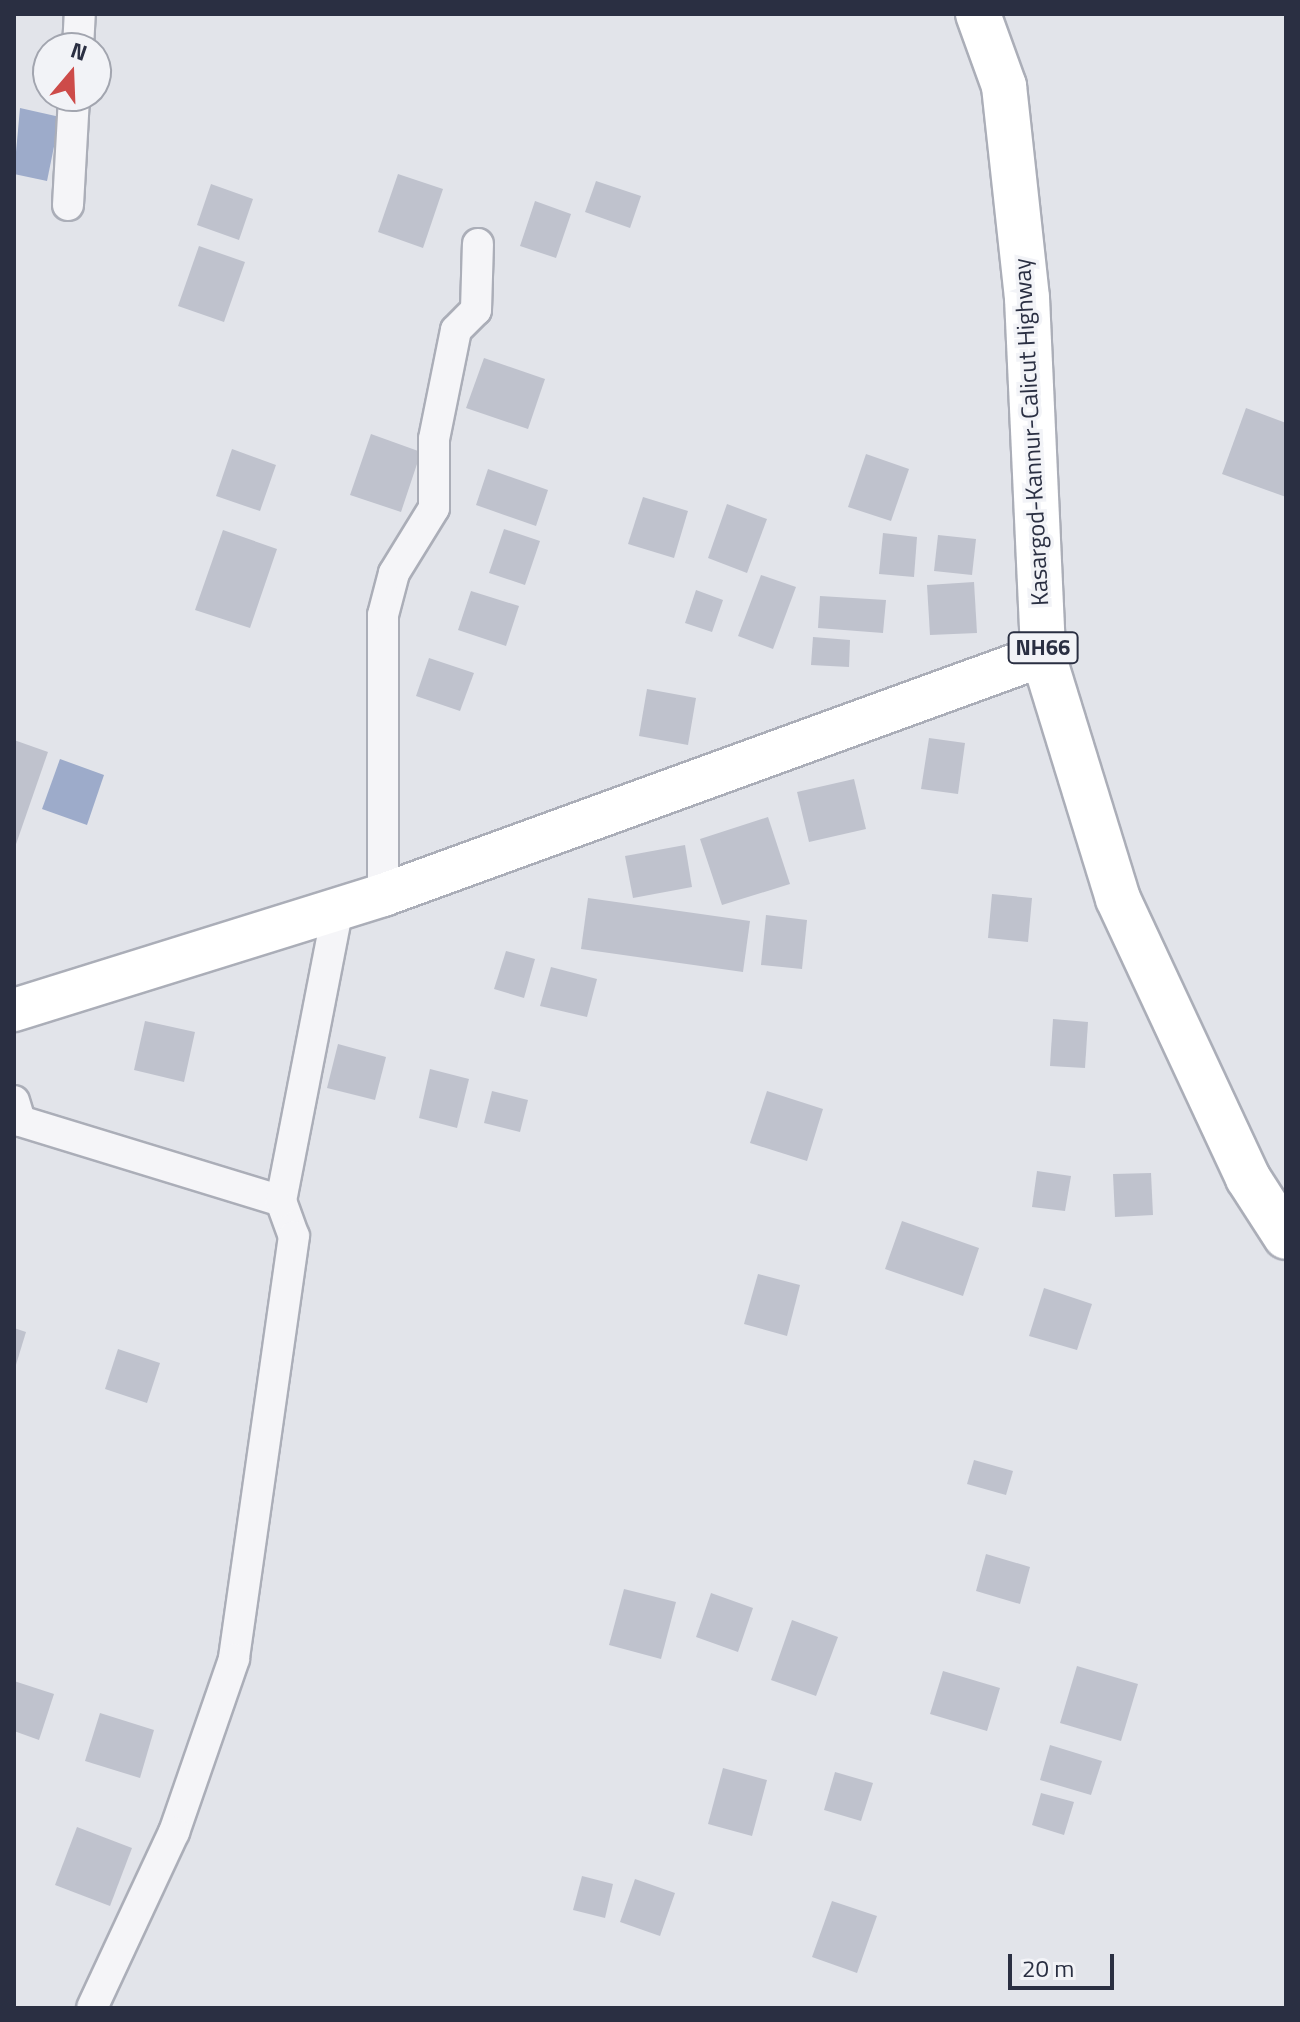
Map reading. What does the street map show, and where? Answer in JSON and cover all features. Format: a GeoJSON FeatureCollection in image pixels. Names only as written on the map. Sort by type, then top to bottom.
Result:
{"type":"FeatureCollection","features":[{"type":"Feature","properties":{"kind":"highway","name":"Kasargod-Kannur-Calicut Highway"},"geometry":{"type":"LineString","coordinates":[[978,14],[1004,86],[1027,298],[1043,655],[1118,899],[1248,1178],[1286,1237]]}},
{"type":"Feature","properties":{"kind":"main road"},"geometry":{"type":"LineString","coordinates":[[14,1010],[383,895],[1043,655]]}},
{"type":"Feature","properties":{"kind":"street"},"geometry":{"type":"LineString","coordinates":[[68,205],[73,112]]}},
{"type":"Feature","properties":{"kind":"street"},"geometry":{"type":"LineString","coordinates":[[383,895],[383,615],[394,573],[434,508],[434,439],[456,330],[476,310],[478,244]]}},
{"type":"Feature","properties":{"kind":"street"},"geometry":{"type":"LineString","coordinates":[[92,2008],[174,1832],[234,1659],[294,1236],[281,1201],[338,909]]}},
{"type":"Feature","properties":{"kind":"street"},"geometry":{"type":"LineString","coordinates":[[14,1101],[20,1121],[281,1201]]}},
{"type":"Feature","properties":{"kind":"water"},"geometry":{"type":"Polygon","coordinates":[[[20,108],[60,117],[47,181],[14,174],[20,108]]]}},
{"type":"Feature","properties":{"kind":"water"},"geometry":{"type":"Polygon","coordinates":[[[60,759],[104,775],[87,825],[42,809],[60,759]]]}},
{"type":"Feature","properties":{"kind":"building"},"geometry":{"type":"Polygon","coordinates":[[[398,174],[443,189],[423,248],[378,232],[398,174]]]}},
{"type":"Feature","properties":{"kind":"building"},"geometry":{"type":"Polygon","coordinates":[[[596,181],[641,196],[630,228],[585,212],[596,181]]]}},
{"type":"Feature","properties":{"kind":"building"},"geometry":{"type":"Polygon","coordinates":[[[211,184],[253,199],[239,240],[197,225],[211,184]]]}},
{"type":"Feature","properties":{"kind":"building"},"geometry":{"type":"Polygon","coordinates":[[[535,201],[571,214],[556,258],[520,246],[535,201]]]}},
{"type":"Feature","properties":{"kind":"building"},"geometry":{"type":"Polygon","coordinates":[[[199,246],[245,262],[224,322],[178,306],[199,246]]]}},
{"type":"Feature","properties":{"kind":"building"},"geometry":{"type":"Polygon","coordinates":[[[484,358],[545,379],[528,429],[466,408],[484,358]]]}},
{"type":"Feature","properties":{"kind":"building"},"geometry":{"type":"Polygon","coordinates":[[[1246,408],[1286,423],[1286,497],[1222,474],[1246,408]]]}},
{"type":"Feature","properties":{"kind":"building"},"geometry":{"type":"Polygon","coordinates":[[[371,434],[421,452],[401,512],[350,495],[371,434]]]}},
{"type":"Feature","properties":{"kind":"building"},"geometry":{"type":"Polygon","coordinates":[[[232,449],[276,465],[260,511],[216,496],[232,449]]]}},
{"type":"Feature","properties":{"kind":"building"},"geometry":{"type":"Polygon","coordinates":[[[866,454],[909,469],[891,521],[848,507],[866,454]]]}},
{"type":"Feature","properties":{"kind":"building"},"geometry":{"type":"Polygon","coordinates":[[[488,469],[548,490],[536,526],[476,505],[488,469]]]}},
{"type":"Feature","properties":{"kind":"building"},"geometry":{"type":"Polygon","coordinates":[[[643,497],[688,511],[674,558],[628,544],[643,497]]]}},
{"type":"Feature","properties":{"kind":"building"},"geometry":{"type":"Polygon","coordinates":[[[727,504],[767,519],[747,573],[708,558],[727,504]]]}},
{"type":"Feature","properties":{"kind":"building"},"geometry":{"type":"Polygon","coordinates":[[[504,529],[540,541],[525,585],[489,573],[504,529]]]}},
{"type":"Feature","properties":{"kind":"building"},"geometry":{"type":"Polygon","coordinates":[[[223,530],[277,549],[250,628],[195,610],[223,530]]]}},
{"type":"Feature","properties":{"kind":"building"},"geometry":{"type":"Polygon","coordinates":[[[883,533],[917,537],[914,577],[879,574],[883,533]]]}},
{"type":"Feature","properties":{"kind":"building"},"geometry":{"type":"Polygon","coordinates":[[[938,535],[976,539],[972,575],[934,571],[938,535]]]}},
{"type":"Feature","properties":{"kind":"building"},"geometry":{"type":"Polygon","coordinates":[[[761,575],[796,587],[773,649],[738,636],[761,575]]]}},
{"type":"Feature","properties":{"kind":"building"},"geometry":{"type":"Polygon","coordinates":[[[974,582],[977,633],[930,635],[927,585],[974,582]]]}},
{"type":"Feature","properties":{"kind":"building"},"geometry":{"type":"Polygon","coordinates":[[[696,590],[723,600],[712,632],[685,623],[696,590]]]}},
{"type":"Feature","properties":{"kind":"building"},"geometry":{"type":"Polygon","coordinates":[[[471,591],[519,606],[506,646],[458,630],[471,591]]]}},
{"type":"Feature","properties":{"kind":"building"},"geometry":{"type":"Polygon","coordinates":[[[820,596],[886,600],[883,633],[818,628],[820,596]]]}},
{"type":"Feature","properties":{"kind":"building"},"geometry":{"type":"Polygon","coordinates":[[[813,637],[850,640],[849,667],[811,665],[813,637]]]}},
{"type":"Feature","properties":{"kind":"building"},"geometry":{"type":"Polygon","coordinates":[[[429,658],[474,673],[460,711],[416,696],[429,658]]]}},
{"type":"Feature","properties":{"kind":"building"},"geometry":{"type":"Polygon","coordinates":[[[647,689],[696,698],[688,745],[639,736],[647,689]]]}},
{"type":"Feature","properties":{"kind":"building"},"geometry":{"type":"Polygon","coordinates":[[[929,738],[965,743],[958,794],[921,789],[929,738]]]}},
{"type":"Feature","properties":{"kind":"building"},"geometry":{"type":"Polygon","coordinates":[[[14,740],[48,752],[14,850],[14,740]]]}},
{"type":"Feature","properties":{"kind":"building"},"geometry":{"type":"Polygon","coordinates":[[[854,779],[866,829],[809,842],[797,792],[854,779]]]}},
{"type":"Feature","properties":{"kind":"building"},"geometry":{"type":"Polygon","coordinates":[[[768,817],[790,884],[722,905],[700,839],[768,817]]]}},
{"type":"Feature","properties":{"kind":"building"},"geometry":{"type":"Polygon","coordinates":[[[685,845],[692,887],[633,898],[625,856],[685,845]]]}},
{"type":"Feature","properties":{"kind":"building"},"geometry":{"type":"Polygon","coordinates":[[[992,894],[1032,898],[1028,942],[988,938],[992,894]]]}},
{"type":"Feature","properties":{"kind":"building"},"geometry":{"type":"Polygon","coordinates":[[[588,898],[750,921],[743,972],[581,949],[588,898]]]}},
{"type":"Feature","properties":{"kind":"building"},"geometry":{"type":"Polygon","coordinates":[[[766,915],[807,920],[802,969],[761,965],[766,915]]]}},
{"type":"Feature","properties":{"kind":"building"},"geometry":{"type":"Polygon","coordinates":[[[506,951],[535,959],[524,998],[494,989],[506,951]]]}},
{"type":"Feature","properties":{"kind":"building"},"geometry":{"type":"Polygon","coordinates":[[[551,967],[597,979],[587,1017],[540,1006],[551,967]]]}},
{"type":"Feature","properties":{"kind":"building"},"geometry":{"type":"Polygon","coordinates":[[[1053,1019],[1088,1022],[1085,1068],[1050,1066],[1053,1019]]]}},
{"type":"Feature","properties":{"kind":"building"},"geometry":{"type":"Polygon","coordinates":[[[145,1021],[195,1032],[184,1082],[134,1070],[145,1021]]]}},
{"type":"Feature","properties":{"kind":"building"},"geometry":{"type":"Polygon","coordinates":[[[338,1044],[386,1057],[375,1100],[327,1088],[338,1044]]]}},
{"type":"Feature","properties":{"kind":"building"},"geometry":{"type":"Polygon","coordinates":[[[430,1069],[469,1079],[457,1128],[419,1118],[430,1069]]]}},
{"type":"Feature","properties":{"kind":"building"},"geometry":{"type":"Polygon","coordinates":[[[492,1091],[528,1100],[520,1132],[484,1123],[492,1091]]]}},
{"type":"Feature","properties":{"kind":"building"},"geometry":{"type":"Polygon","coordinates":[[[767,1091],[823,1109],[807,1161],[750,1143],[767,1091]]]}},
{"type":"Feature","properties":{"kind":"building"},"geometry":{"type":"Polygon","coordinates":[[[1037,1171],[1071,1176],[1065,1211],[1032,1207],[1037,1171]]]}},
{"type":"Feature","properties":{"kind":"building"},"geometry":{"type":"Polygon","coordinates":[[[1151,1173],[1153,1215],[1115,1217],[1113,1174],[1151,1173]]]}},
{"type":"Feature","properties":{"kind":"building"},"geometry":{"type":"Polygon","coordinates":[[[902,1221],[979,1248],[963,1296],[885,1269],[902,1221]]]}},
{"type":"Feature","properties":{"kind":"building"},"geometry":{"type":"Polygon","coordinates":[[[758,1274],[800,1285],[787,1336],[744,1324],[758,1274]]]}},
{"type":"Feature","properties":{"kind":"building"},"geometry":{"type":"Polygon","coordinates":[[[1044,1288],[1092,1304],[1077,1350],[1029,1336],[1044,1288]]]}},
{"type":"Feature","properties":{"kind":"building"},"geometry":{"type":"Polygon","coordinates":[[[14,1328],[26,1332],[15,1368],[14,1368],[14,1328]]]}},
{"type":"Feature","properties":{"kind":"building"},"geometry":{"type":"Polygon","coordinates":[[[118,1349],[160,1363],[147,1403],[105,1389],[118,1349]]]}},
{"type":"Feature","properties":{"kind":"building"},"geometry":{"type":"Polygon","coordinates":[[[974,1460],[1013,1471],[1006,1495],[967,1484],[974,1460]]]}},
{"type":"Feature","properties":{"kind":"building"},"geometry":{"type":"Polygon","coordinates":[[[986,1554],[1030,1567],[1020,1604],[976,1591],[986,1554]]]}},
{"type":"Feature","properties":{"kind":"building"},"geometry":{"type":"Polygon","coordinates":[[[624,1589],[676,1602],[661,1659],[609,1645],[624,1589]]]}},
{"type":"Feature","properties":{"kind":"building"},"geometry":{"type":"Polygon","coordinates":[[[711,1593],[753,1608],[738,1652],[696,1637],[711,1593]]]}},
{"type":"Feature","properties":{"kind":"building"},"geometry":{"type":"Polygon","coordinates":[[[792,1620],[838,1637],[816,1696],[771,1680],[792,1620]]]}},
{"type":"Feature","properties":{"kind":"building"},"geometry":{"type":"Polygon","coordinates":[[[1077,1666],[1138,1684],[1121,1741],[1060,1723],[1077,1666]]]}},
{"type":"Feature","properties":{"kind":"building"},"geometry":{"type":"Polygon","coordinates":[[[943,1671],[1000,1688],[987,1731],[930,1714],[943,1671]]]}},
{"type":"Feature","properties":{"kind":"building"},"geometry":{"type":"Polygon","coordinates":[[[14,1681],[54,1694],[39,1740],[14,1731],[14,1681]]]}},
{"type":"Feature","properties":{"kind":"building"},"geometry":{"type":"Polygon","coordinates":[[[100,1713],[154,1730],[140,1778],[85,1761],[100,1713]]]}},
{"type":"Feature","properties":{"kind":"building"},"geometry":{"type":"Polygon","coordinates":[[[1050,1745],[1102,1761],[1091,1795],[1040,1780],[1050,1745]]]}},
{"type":"Feature","properties":{"kind":"building"},"geometry":{"type":"Polygon","coordinates":[[[723,1768],[767,1780],[752,1836],[708,1824],[723,1768]]]}},
{"type":"Feature","properties":{"kind":"building"},"geometry":{"type":"Polygon","coordinates":[[[835,1772],[873,1783],[861,1821],[824,1810],[835,1772]]]}},
{"type":"Feature","properties":{"kind":"building"},"geometry":{"type":"Polygon","coordinates":[[[1041,1793],[1074,1802],[1064,1835],[1032,1825],[1041,1793]]]}},
{"type":"Feature","properties":{"kind":"building"},"geometry":{"type":"Polygon","coordinates":[[[77,1827],[132,1848],[110,1906],[55,1885],[77,1827]]]}},
{"type":"Feature","properties":{"kind":"building"},"geometry":{"type":"Polygon","coordinates":[[[582,1876],[613,1884],[605,1918],[573,1910],[582,1876]]]}},
{"type":"Feature","properties":{"kind":"building"},"geometry":{"type":"Polygon","coordinates":[[[635,1879],[675,1893],[660,1936],[620,1922],[635,1879]]]}},
{"type":"Feature","properties":{"kind":"building"},"geometry":{"type":"Polygon","coordinates":[[[832,1901],[877,1916],[857,1973],[812,1957],[832,1901]]]}}]}
